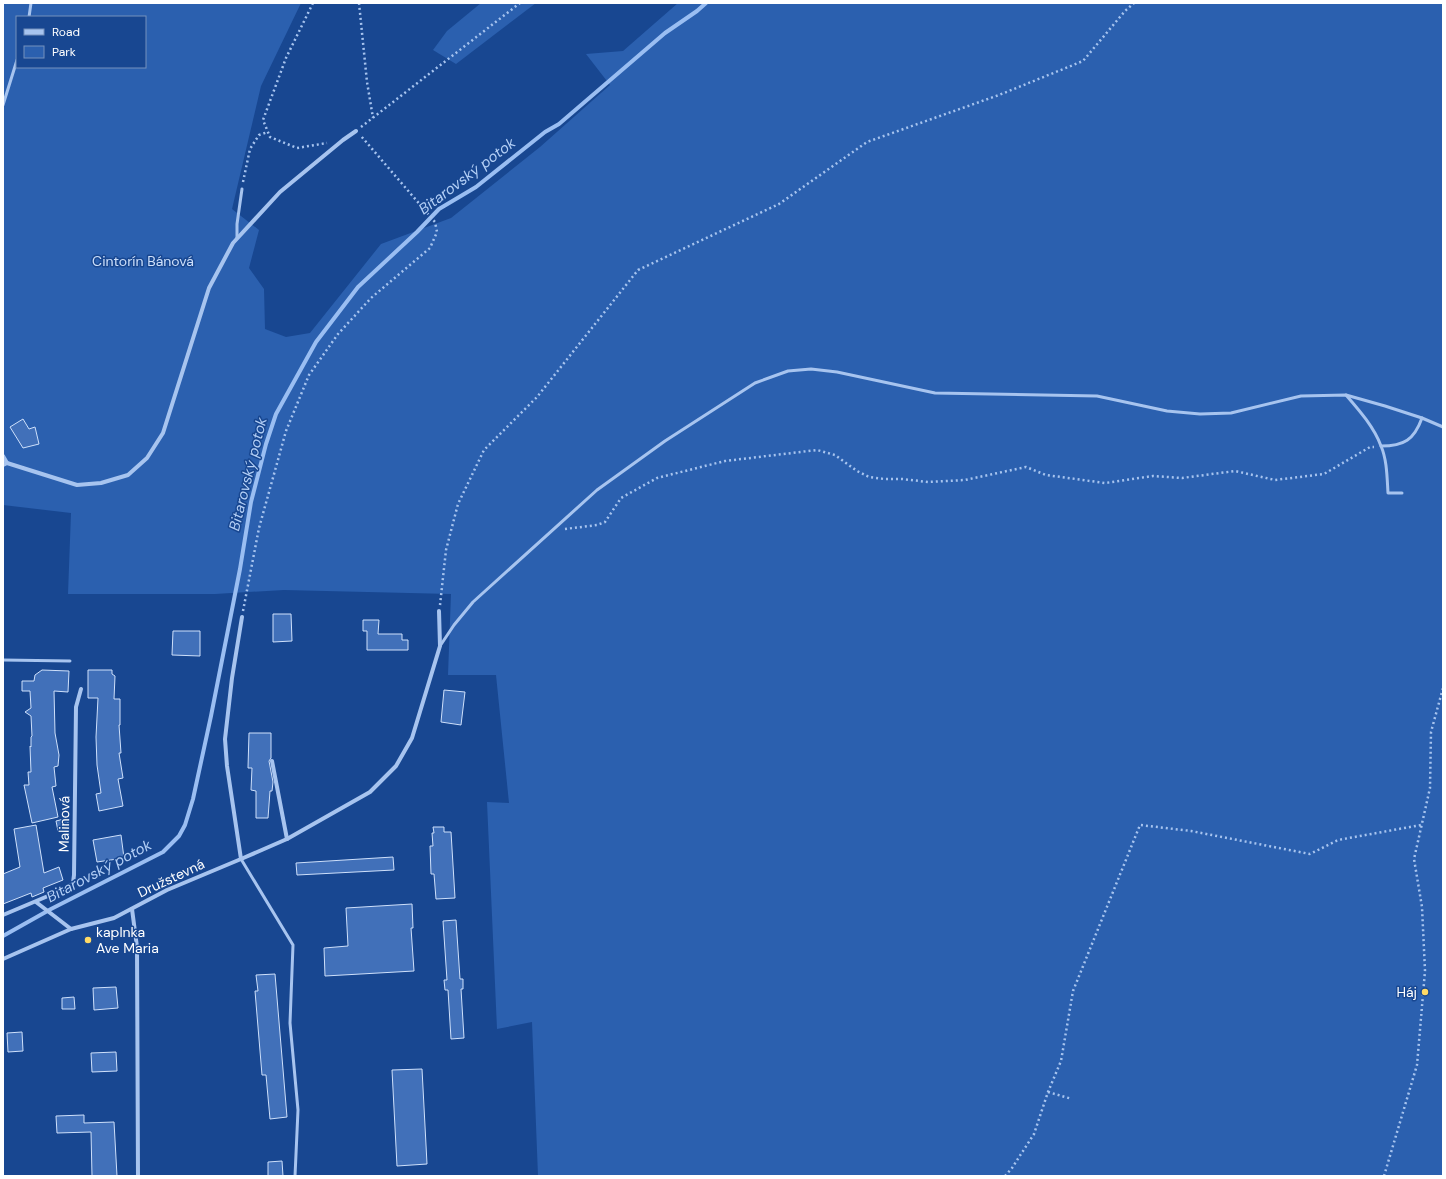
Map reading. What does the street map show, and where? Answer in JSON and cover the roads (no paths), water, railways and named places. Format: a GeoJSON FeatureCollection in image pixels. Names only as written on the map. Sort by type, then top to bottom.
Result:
{"type":"FeatureCollection","features":[{"type":"Feature","properties":{"kind":"street"},"geometry":{"type":"LineString","coordinates":[[3,456],[5,464],[77,485],[101,484],[128,475],[147,458],[163,433],[209,288],[233,243],[280,192],[356,131]]}},
{"type":"Feature","properties":{"kind":"street","name":"Družstevná"},"geometry":{"type":"LineString","coordinates":[[138,1176],[137,947],[132,909],[167,890],[287,839],[370,792],[396,766],[412,738],[440,646],[439,611]]}},
{"type":"Feature","properties":{"kind":"street"},"geometry":{"type":"LineString","coordinates":[[241,859],[227,766],[225,739],[232,678],[242,617]]}},
{"type":"Feature","properties":{"kind":"street","name":"Malinová"},"geometry":{"type":"LineString","coordinates":[[3,915],[67,888],[73,883],[76,707],[81,689]]}},
{"type":"Feature","properties":{"kind":"street"},"geometry":{"type":"LineString","coordinates":[[272,761],[287,839]]}},
{"type":"Feature","properties":{"kind":"street"},"geometry":{"type":"LineString","coordinates":[[36,902],[71,929]]}},
{"type":"Feature","properties":{"kind":"street"},"geometry":{"type":"LineString","coordinates":[[3,959],[71,929],[114,918],[132,909]]}},
{"type":"Feature","properties":{"kind":"lane"},"geometry":{"type":"LineString","coordinates":[[29,16],[31,3]]}},
{"type":"Feature","properties":{"kind":"lane"},"geometry":{"type":"LineString","coordinates":[[3,105],[16,63]]}},
{"type":"Feature","properties":{"kind":"lane"},"geometry":{"type":"LineString","coordinates":[[237,238],[237,224],[242,189]]}},
{"type":"Feature","properties":{"kind":"lane"},"geometry":{"type":"LineString","coordinates":[[440,646],[454,625],[473,602],[597,490],[665,441],[755,383],[788,371],[811,369],[837,372],[936,393],[1097,396],[1167,411],[1200,414],[1231,413],[1301,396],[1346,395],[1422,418],[1443,428]]}},
{"type":"Feature","properties":{"kind":"lane"},"geometry":{"type":"LineString","coordinates":[[1346,395],[1372,428],[1381,446],[1386,470],[1388,493],[1402,493]]}},
{"type":"Feature","properties":{"kind":"lane"},"geometry":{"type":"LineString","coordinates":[[1381,446],[1396,446],[1406,441],[1418,430],[1422,418]]}},
{"type":"Feature","properties":{"kind":"lane"},"geometry":{"type":"LineString","coordinates":[[3,660],[70,661]]}},
{"type":"Feature","properties":{"kind":"lane"},"geometry":{"type":"LineString","coordinates":[[241,859],[293,945],[290,1023],[298,1110],[295,1176]]}},
{"type":"Feature","properties":{"kind":"waterway","name":"Bitarovský potok"},"geometry":{"type":"LineString","coordinates":[[3,936],[51,909],[163,852],[179,836],[185,825],[193,799],[211,716],[240,569],[251,502],[266,444],[276,414],[316,342],[358,287],[417,232],[439,209],[476,187],[545,132],[559,124],[665,33],[706,3]]}},
{"type":"Feature","properties":{"kind":"place","name":"kaplnka Ave Maria"},"geometry":{"type":"Point","coordinates":[88,940]}},
{"type":"Feature","properties":{"kind":"place","name":"Háj"},"geometry":{"type":"Point","coordinates":[1425,992]}},
{"type":"Feature","properties":{"kind":"park label","name":"Cintorín Bánová"},"geometry":{"type":"Point","coordinates":[143,261]}}]}
